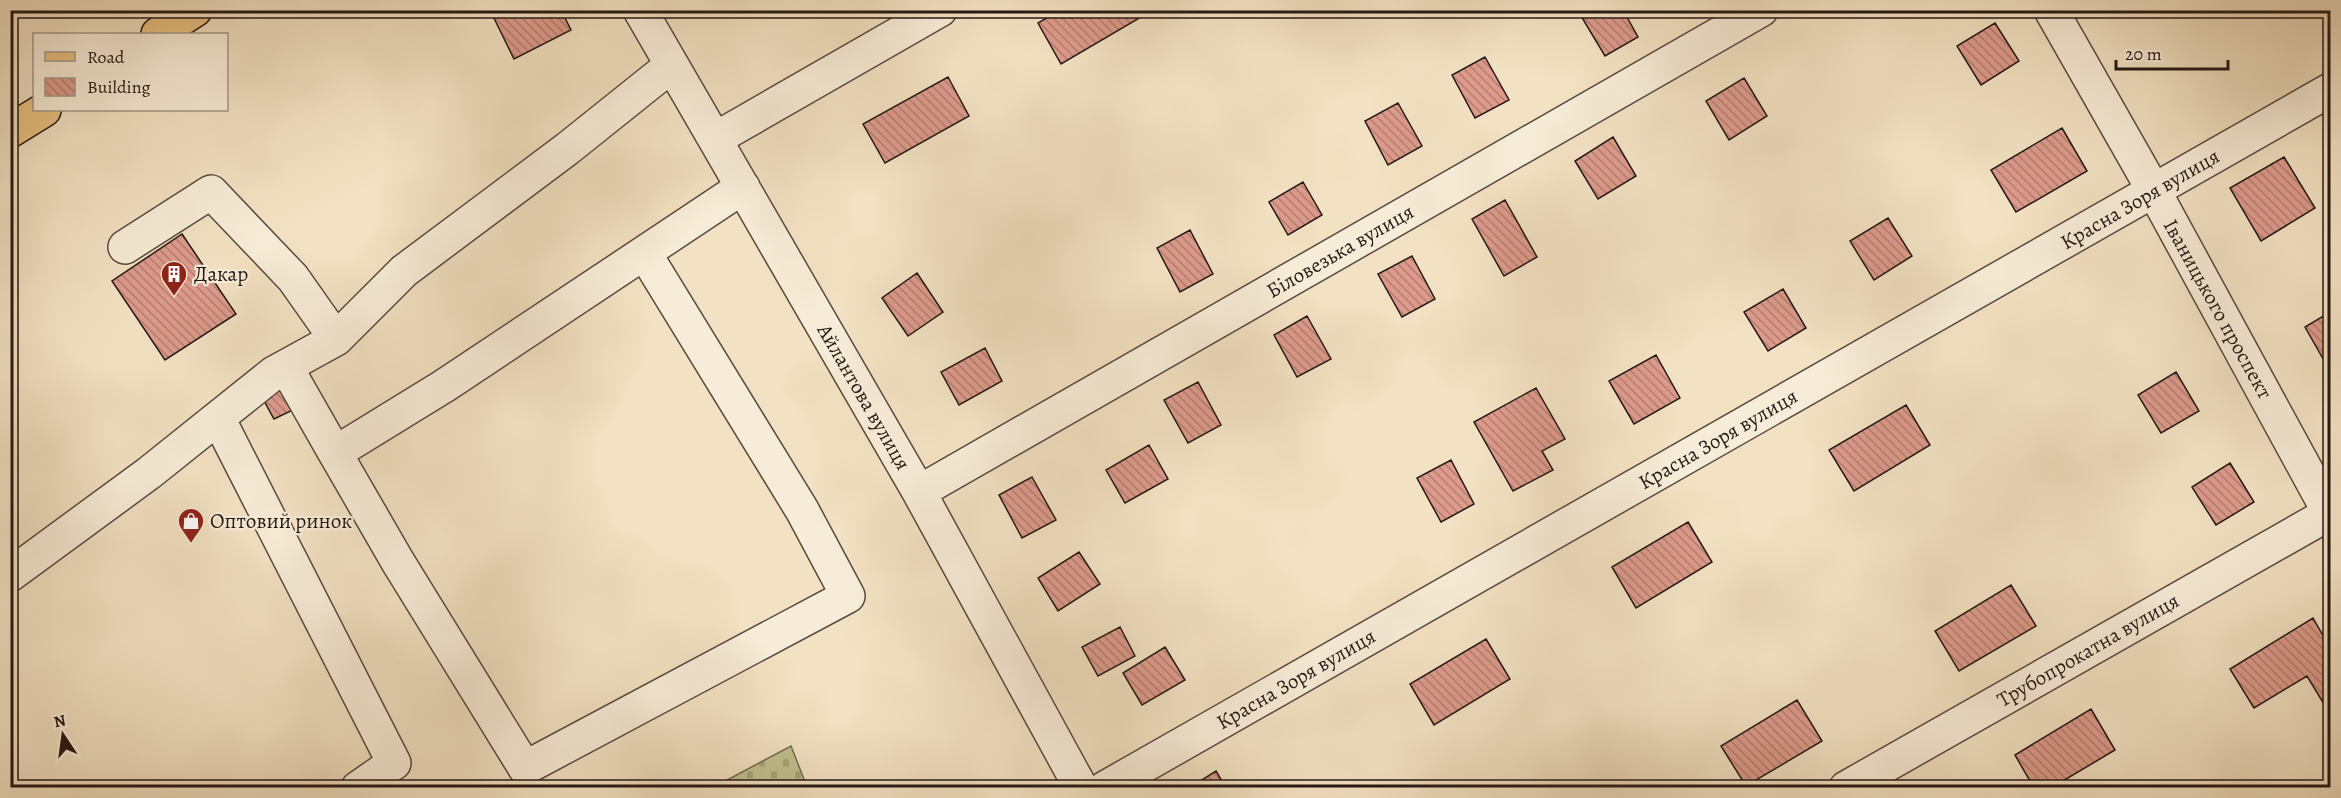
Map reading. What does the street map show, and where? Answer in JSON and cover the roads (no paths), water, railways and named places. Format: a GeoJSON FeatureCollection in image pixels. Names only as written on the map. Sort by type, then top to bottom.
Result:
{"type":"FeatureCollection","features":[{"type":"Feature","properties":{"kind":"main road"},"geometry":{"type":"LineString","coordinates":[[160,33],[195,10]]}},
{"type":"Feature","properties":{"kind":"main road"},"geometry":{"type":"LineString","coordinates":[[10,131],[42,111]]}},
{"type":"Feature","properties":{"kind":"street","name":"Айлантова вулиця"},"geometry":{"type":"LineString","coordinates":[[640,10],[919,492],[1081,788]]}},
{"type":"Feature","properties":{"kind":"street"},"geometry":{"type":"LineString","coordinates":[[715,139],[940,10]]}},
{"type":"Feature","properties":{"kind":"street","name":"Біловезька вулиця"},"geometry":{"type":"LineString","coordinates":[[919,492],[1761,10]]}},
{"type":"Feature","properties":{"kind":"street","name":"Іваницького проспект"},"geometry":{"type":"LineString","coordinates":[[2051,10],[2154,191],[2330,513]]}},
{"type":"Feature","properties":{"kind":"street"},"geometry":{"type":"LineString","coordinates":[[10,575],[149,473],[274,373],[336,339],[405,271],[567,149],[672,65]]}},
{"type":"Feature","properties":{"kind":"street","name":"Красна Зоря вулиця"},"geometry":{"type":"LineString","coordinates":[[1105,788],[2331,90]]}},
{"type":"Feature","properties":{"kind":"street"},"geometry":{"type":"LineString","coordinates":[[335,453],[444,386],[743,188]]}},
{"type":"Feature","properties":{"kind":"street"},"geometry":{"type":"LineString","coordinates":[[125,247],[211,192],[293,278],[336,339]]}},
{"type":"Feature","properties":{"kind":"street"},"geometry":{"type":"LineString","coordinates":[[286,367],[398,562],[525,768],[848,596],[802,510],[645,254]]}},
{"type":"Feature","properties":{"kind":"street"},"geometry":{"type":"LineString","coordinates":[[218,418],[394,763],[358,788]]}},
{"type":"Feature","properties":{"kind":"street","name":"Трубопрокатна вулиця"},"geometry":{"type":"LineString","coordinates":[[1846,788],[2330,513]]}},
{"type":"Feature","properties":{"kind":"place","name":"Дакар"},"geometry":{"type":"Point","coordinates":[174,297]}},
{"type":"Feature","properties":{"kind":"place","name":"Оптовий ринок"},"geometry":{"type":"Point","coordinates":[191,544]}}]}
